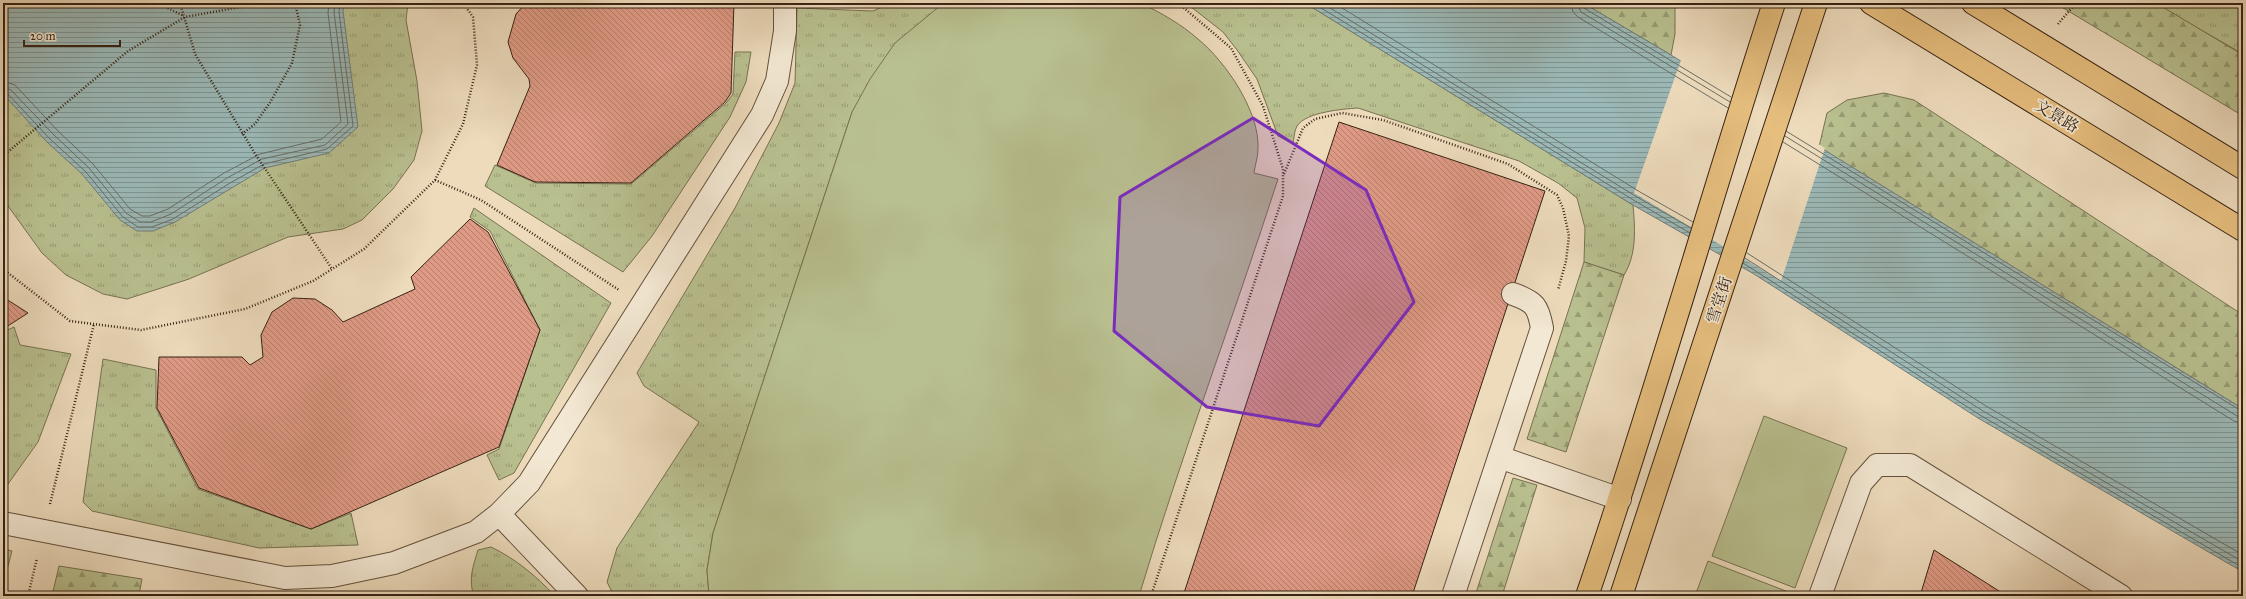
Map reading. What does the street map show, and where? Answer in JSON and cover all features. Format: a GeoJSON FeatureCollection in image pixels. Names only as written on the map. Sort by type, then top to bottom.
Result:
{"type":"FeatureCollection","features":[{"type":"Feature","properties":{"kind":"main road"},"geometry":{"type":"LineString","coordinates":[[1587,596],[1620,500],[1774,3]]}},
{"type":"Feature","properties":{"kind":"main road","name":"雪堂街"},"geometry":{"type":"LineString","coordinates":[[1621,596],[1816,3]]}},
{"type":"Feature","properties":{"kind":"main road","name":"文景路"},"geometry":{"type":"LineString","coordinates":[[1871,3],[2243,230]]}},
{"type":"Feature","properties":{"kind":"main road"},"geometry":{"type":"LineString","coordinates":[[1973,3],[2243,168]]}},
{"type":"Feature","properties":{"kind":"lane"},"geometry":{"type":"LineString","coordinates":[[3,523],[285,578],[332,576],[394,563],[476,532],[499,514],[529,483],[762,116],[777,81],[785,31],[785,3]]}},
{"type":"Feature","properties":{"kind":"lane"},"geometry":{"type":"LineString","coordinates":[[1453,596],[1542,328],[1539,310],[1529,300],[1513,294]]}},
{"type":"Feature","properties":{"kind":"lane"},"geometry":{"type":"LineString","coordinates":[[1499,457],[1620,500]]}},
{"type":"Feature","properties":{"kind":"lane"},"geometry":{"type":"LineString","coordinates":[[1820,596],[1861,483],[1877,465],[1910,465],[2121,596]]}},
{"type":"Feature","properties":{"kind":"lane"},"geometry":{"type":"LineString","coordinates":[[499,514],[577,596]]}},
{"type":"Feature","properties":{"kind":"path"},"geometry":{"type":"LineString","coordinates":[[157,3],[185,16]]}},
{"type":"Feature","properties":{"kind":"path"},"geometry":{"type":"LineString","coordinates":[[180,3],[195,54],[242,134],[332,269]]}},
{"type":"Feature","properties":{"kind":"path"},"geometry":{"type":"LineString","coordinates":[[3,156],[128,51],[185,16],[263,3]]}},
{"type":"Feature","properties":{"kind":"path"},"geometry":{"type":"LineString","coordinates":[[242,134],[255,124],[271,101],[292,63],[300,25],[295,3]]}},
{"type":"Feature","properties":{"kind":"path"},"geometry":{"type":"LineString","coordinates":[[3,269],[70,321],[141,330],[245,309],[313,281],[364,249],[435,180],[463,124],[477,65],[473,17],[463,3]]}},
{"type":"Feature","properties":{"kind":"path"},"geometry":{"type":"LineString","coordinates":[[1151,596],[1283,196],[1283,169],[1263,106],[1231,48],[1176,3]]}},
{"type":"Feature","properties":{"kind":"path"},"geometry":{"type":"LineString","coordinates":[[1283,177],[1303,128],[1315,119],[1342,113],[1383,120],[1508,164],[1531,177],[1557,195],[1563,208],[1569,236],[1566,261],[1557,293],[1542,328]]}},
{"type":"Feature","properties":{"kind":"path"},"geometry":{"type":"LineString","coordinates":[[435,180],[481,200],[642,305]]}},
{"type":"Feature","properties":{"kind":"path"},"geometry":{"type":"LineString","coordinates":[[28,596],[94,324]]}},
{"type":"Feature","properties":{"kind":"highlighted area"},"geometry":{"type":"Polygon","coordinates":[[[1253,118],[1366,190],[1414,302],[1319,426],[1207,407],[1114,331],[1120,197],[1253,118]]]}},
{"type":"Feature","properties":{"kind":"green space"},"geometry":{"type":"Polygon","coordinates":[[[3,3],[408,3],[406,20],[417,81],[422,131],[414,160],[393,189],[362,220],[343,229],[288,237],[189,279],[127,299],[103,294],[66,275],[42,253],[3,199],[3,3]]]}},
{"type":"Feature","properties":{"kind":"green space"},"geometry":{"type":"Polygon","coordinates":[[[891,3],[947,3],[941,5],[852,112],[713,533],[707,570],[709,596],[614,596],[607,582],[617,548],[699,422],[644,386],[637,373],[735,208],[779,123],[795,83],[797,8],[873,11],[891,3]]]}},
{"type":"Feature","properties":{"kind":"green space"},"geometry":{"type":"Polygon","coordinates":[[[947,3],[1141,3],[1178,24],[1198,39],[1209,49],[1230,74],[1247,104],[1257,135],[1258,152],[1254,173],[1278,179],[1172,491],[1139,596],[709,596],[707,570],[713,533],[852,112],[870,79],[895,43],[941,5],[947,3]]]}},
{"type":"Feature","properties":{"kind":"green space"},"geometry":{"type":"Polygon","coordinates":[[[1186,3],[1305,3],[1633,205],[1633,250],[1624,275],[1584,262],[1585,228],[1577,198],[1558,183],[1519,161],[1358,108],[1325,112],[1308,117],[1297,126],[1293,144],[1278,136],[1257,79],[1237,50],[1223,32],[1186,3]]]}},
{"type":"Feature","properties":{"kind":"green space"},"geometry":{"type":"Polygon","coordinates":[[[1583,3],[1675,3],[1675,34],[1671,55],[1583,3]]]}},
{"type":"Feature","properties":{"kind":"green space"},"geometry":{"type":"Polygon","coordinates":[[[2055,3],[2156,3],[2243,55],[2243,116],[2055,3]]]}},
{"type":"Feature","properties":{"kind":"green space"},"geometry":{"type":"Polygon","coordinates":[[[2154,3],[2243,3],[2243,54],[2154,3]]]}},
{"type":"Feature","properties":{"kind":"green space"},"geometry":{"type":"Polygon","coordinates":[[[735,52],[751,52],[746,82],[730,117],[652,236],[623,272],[485,186],[495,165],[536,183],[631,184],[726,103],[733,94],[735,52]]]}},
{"type":"Feature","properties":{"kind":"green space"},"geometry":{"type":"Polygon","coordinates":[[[1884,93],[1914,100],[2243,315],[2243,409],[1819,147],[1827,113],[1847,100],[1884,93]]]}},
{"type":"Feature","properties":{"kind":"green space"},"geometry":{"type":"Polygon","coordinates":[[[474,208],[611,303],[514,473],[499,480],[487,455],[499,449],[540,330],[490,231],[470,217],[474,208]]]}},
{"type":"Feature","properties":{"kind":"green space"},"geometry":{"type":"Polygon","coordinates":[[[1584,262],[1624,275],[1566,452],[1527,439],[1584,262]]]}},
{"type":"Feature","properties":{"kind":"green space"},"geometry":{"type":"Polygon","coordinates":[[[14,327],[20,345],[71,354],[38,442],[3,491],[3,332],[14,327]]]}},
{"type":"Feature","properties":{"kind":"green space"},"geometry":{"type":"Polygon","coordinates":[[[103,359],[156,370],[156,408],[198,489],[311,529],[351,513],[358,545],[259,548],[92,511],[83,502],[103,359]]]}},
{"type":"Feature","properties":{"kind":"green space"},"geometry":{"type":"Polygon","coordinates":[[[1764,416],[1847,448],[1795,588],[1712,556],[1764,416]]]}},
{"type":"Feature","properties":{"kind":"green space"},"geometry":{"type":"Polygon","coordinates":[[[1513,478],[1537,485],[1502,596],[1475,596],[1513,478]]]}},
{"type":"Feature","properties":{"kind":"green space"},"geometry":{"type":"Polygon","coordinates":[[[491,547],[525,568],[555,596],[474,596],[471,579],[478,550],[491,547]]]}},
{"type":"Feature","properties":{"kind":"green space"},"geometry":{"type":"Polygon","coordinates":[[[3,549],[12,551],[3,585],[3,549]]]}},
{"type":"Feature","properties":{"kind":"green space"},"geometry":{"type":"Polygon","coordinates":[[[1708,561],[1791,593],[1790,596],[1695,596],[1708,561]]]}},
{"type":"Feature","properties":{"kind":"green space"},"geometry":{"type":"Polygon","coordinates":[[[59,566],[142,579],[139,595],[52,596],[59,566]]]}},
{"type":"Feature","properties":{"kind":"water"},"geometry":{"type":"Polygon","coordinates":[[[3,3],[344,3],[343,11],[358,127],[329,153],[265,168],[175,222],[153,231],[137,231],[120,220],[82,174],[47,142],[3,94],[3,3]]]}},
{"type":"Feature","properties":{"kind":"water"},"geometry":{"type":"Polygon","coordinates":[[[1305,3],[1583,3],[1671,55],[2243,409],[2243,572],[1978,418],[1754,274],[1633,205],[1305,3]]]}},
{"type":"Feature","properties":{"kind":"pier"},"geometry":{"type":"Polygon","coordinates":[[[1681,60],[1825,148],[1781,281],[1634,193],[1681,60]]]}},
{"type":"Feature","properties":{"kind":"building"},"geometry":{"type":"Polygon","coordinates":[[[526,3],[734,3],[731,93],[725,102],[631,183],[535,182],[497,165],[530,86],[529,79],[513,58],[508,42],[516,14],[526,3]]]}},
{"type":"Feature","properties":{"kind":"building"},"geometry":{"type":"Polygon","coordinates":[[[1339,122],[1545,191],[1412,596],[1183,596],[1339,122]]]}},
{"type":"Feature","properties":{"kind":"building"},"geometry":{"type":"Polygon","coordinates":[[[470,219],[488,232],[540,330],[499,447],[311,529],[199,488],[157,408],[159,357],[242,357],[250,365],[263,357],[261,335],[272,312],[293,298],[315,299],[332,310],[343,322],[415,289],[411,277],[470,219]]]}},
{"type":"Feature","properties":{"kind":"building"},"geometry":{"type":"Polygon","coordinates":[[[3,297],[28,313],[3,329],[3,297]]]}},
{"type":"Feature","properties":{"kind":"building"},"geometry":{"type":"Polygon","coordinates":[[[1934,550],[2007,596],[1920,596],[1934,550]]]}}]}
